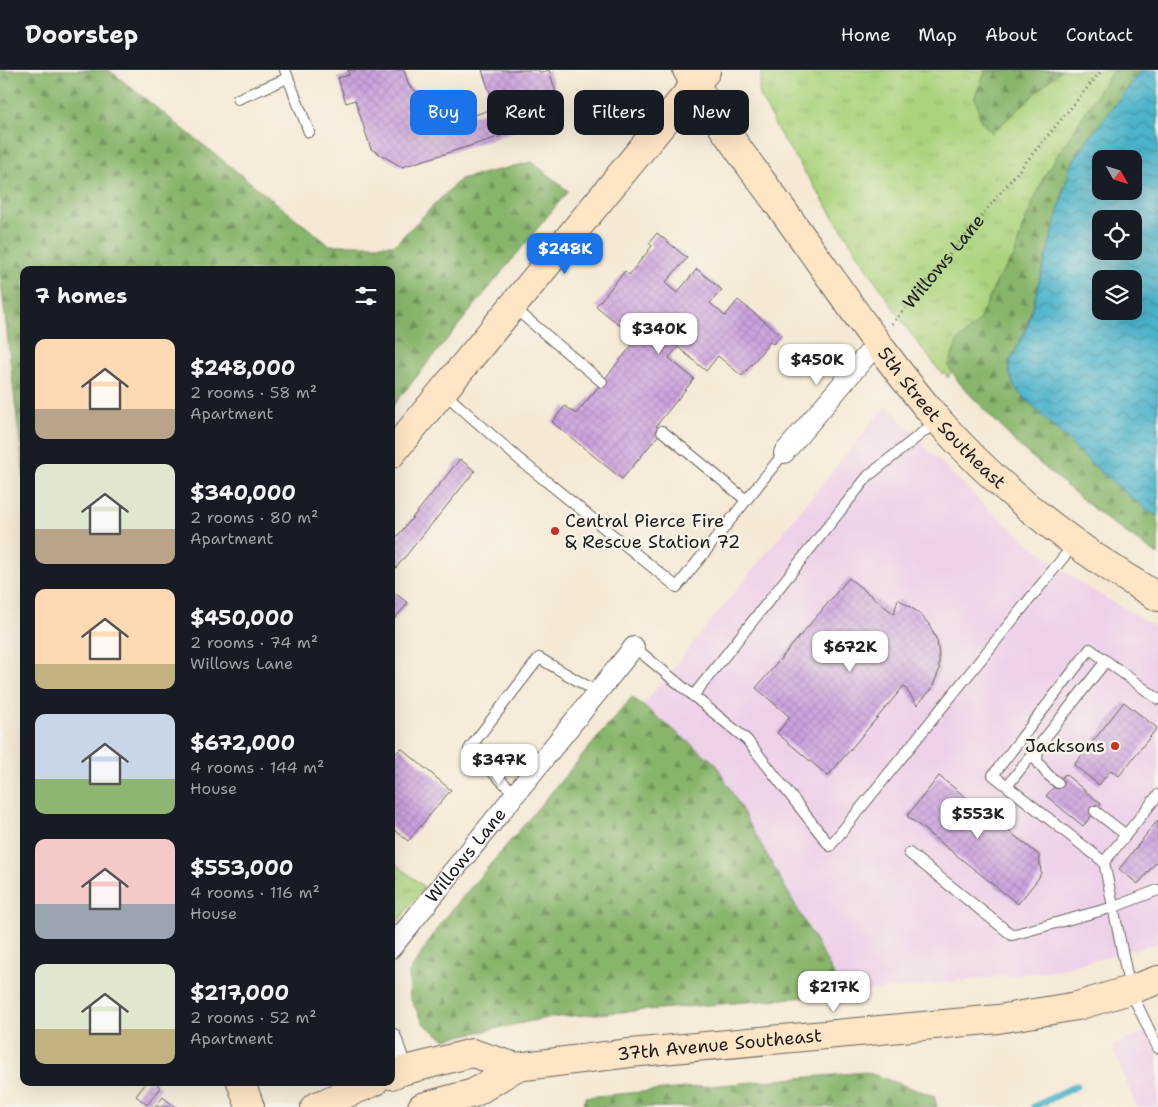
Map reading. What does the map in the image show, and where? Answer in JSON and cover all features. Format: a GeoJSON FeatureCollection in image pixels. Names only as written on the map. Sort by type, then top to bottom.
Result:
{"type":"FeatureCollection","features":[{"type":"Feature","properties":{"kind":"main road","name":"5th Street Southeast"},"geometry":{"type":"LineString","coordinates":[[696,75],[877,343],[938,420],[971,454],[1028,507],[1130,581],[1158,597]]}},
{"type":"Feature","properties":{"kind":"main road"},"geometry":{"type":"LineString","coordinates":[[395,449],[512,307],[696,75]]}},
{"type":"Feature","properties":{"kind":"main road","name":"37th Avenue Southeast"},"geometry":{"type":"LineString","coordinates":[[396,1073],[472,1053],[516,1067],[630,1053],[998,1020],[1077,1006],[1158,980]]}},
{"type":"Feature","properties":{"kind":"main road","name":"37th Avenue Southeast"},"geometry":{"type":"LineString","coordinates":[[422,1107],[474,1093],[516,1067]]}},
{"type":"Feature","properties":{"kind":"main road"},"geometry":{"type":"LineString","coordinates":[[242,1086],[250,1107]]}},
{"type":"Feature","properties":{"kind":"main road"},"geometry":{"type":"LineString","coordinates":[[315,1107],[365,1086]]}},
{"type":"Feature","properties":{"kind":"street"},"geometry":{"type":"LineString","coordinates":[[784,452],[877,343]]}},
{"type":"Feature","properties":{"kind":"street","name":"Willows Lane"},"geometry":{"type":"LineString","coordinates":[[395,943],[634,647]]}},
{"type":"Feature","properties":{"kind":"lane"},"geometry":{"type":"LineString","coordinates":[[238,99],[286,74],[309,132]]}},
{"type":"Feature","properties":{"kind":"lane"},"geometry":{"type":"LineString","coordinates":[[512,307],[602,382]]}},
{"type":"Feature","properties":{"kind":"lane"},"geometry":{"type":"LineString","coordinates":[[442,392],[520,460],[677,587],[784,452]]}},
{"type":"Feature","properties":{"kind":"lane"},"geometry":{"type":"LineString","coordinates":[[693,696],[868,476],[938,420]]}},
{"type":"Feature","properties":{"kind":"lane"},"geometry":{"type":"LineString","coordinates":[[662,431],[746,500]]}},
{"type":"Feature","properties":{"kind":"lane"},"geometry":{"type":"LineString","coordinates":[[634,647],[747,740],[830,846],[1076,542]]}},
{"type":"Feature","properties":{"kind":"lane"},"geometry":{"type":"LineString","coordinates":[[1158,699],[1090,649],[993,775],[1104,862],[1130,990],[1158,1048]]}},
{"type":"Feature","properties":{"kind":"lane"},"geometry":{"type":"LineString","coordinates":[[515,794],[469,749],[539,658],[597,692]]}},
{"type":"Feature","properties":{"kind":"lane"},"geometry":{"type":"LineString","coordinates":[[1007,786],[1106,661]]}},
{"type":"Feature","properties":{"kind":"lane"},"geometry":{"type":"LineString","coordinates":[[1038,748],[1037,761],[1047,774],[1058,783]]}},
{"type":"Feature","properties":{"kind":"lane"},"geometry":{"type":"LineString","coordinates":[[1104,862],[1158,794]]}},
{"type":"Feature","properties":{"kind":"lane"},"geometry":{"type":"LineString","coordinates":[[1095,812],[1126,835]]}},
{"type":"Feature","properties":{"kind":"lane"},"geometry":{"type":"LineString","coordinates":[[910,853],[1012,935],[1114,906],[1158,890]]}},
{"type":"Feature","properties":{"kind":"path","name":"Willows Lane"},"geometry":{"type":"LineString","coordinates":[[877,343],[1102,70]]}},
{"type":"Feature","properties":{"kind":"shaded area"},"geometry":{"type":"Polygon","coordinates":[[[887,404],[925,447],[984,505],[1031,545],[1085,586],[1158,628],[1158,943],[1057,970],[845,994],[716,764],[643,705],[887,404]]]}},
{"type":"Feature","properties":{"kind":"shaded area"},"geometry":{"type":"Polygon","coordinates":[[[1158,1026],[1158,1107],[1136,1107],[1112,1046],[1158,1026]]]}},
{"type":"Feature","properties":{"kind":"green space"},"geometry":{"type":"Polygon","coordinates":[[[0,70],[109,70],[329,245],[394,245],[460,179],[532,162],[568,191],[395,403],[395,266],[20,266],[20,444],[0,273],[0,70]]]}},
{"type":"Feature","properties":{"kind":"green space"},"geometry":{"type":"Polygon","coordinates":[[[763,70],[1120,70],[1023,226],[1015,255],[998,279],[979,321],[971,329],[948,378],[944,372],[942,374],[905,326],[776,128],[760,94],[759,87],[763,70]]]}},
{"type":"Feature","properties":{"kind":"green space"},"geometry":{"type":"Polygon","coordinates":[[[986,70],[1061,70],[992,133],[981,121],[975,97],[986,70]]]}},
{"type":"Feature","properties":{"kind":"green space"},"geometry":{"type":"Polygon","coordinates":[[[1114,70],[1142,70],[1084,144],[1070,167],[1034,302],[1021,342],[1010,360],[1009,372],[1127,494],[1158,517],[1158,555],[1102,516],[1018,445],[960,384],[949,367],[957,342],[979,321],[998,279],[1015,255],[1023,226],[1045,175],[1114,70]]]}},
{"type":"Feature","properties":{"kind":"green space"},"geometry":{"type":"Polygon","coordinates":[[[632,697],[716,764],[845,994],[546,1018],[445,1039],[424,1024],[410,998],[409,973],[440,924],[632,697]]]}},
{"type":"Feature","properties":{"kind":"green space"},"geometry":{"type":"Polygon","coordinates":[[[395,863],[424,887],[395,926],[395,863]]]}},
{"type":"Feature","properties":{"kind":"green space"},"geometry":{"type":"Polygon","coordinates":[[[866,1072],[934,1096],[937,1107],[583,1107],[586,1097],[866,1072]]]}},
{"type":"Feature","properties":{"kind":"water"},"geometry":{"type":"Polygon","coordinates":[[[1142,70],[1158,70],[1158,517],[1105,476],[1072,445],[1015,388],[1009,372],[1010,361],[1027,327],[1070,167],[1084,144],[1142,70]]]}},
{"type":"Feature","properties":{"kind":"building"},"geometry":{"type":"Polygon","coordinates":[[[348,70],[404,70],[409,86],[415,90],[410,90],[410,135],[477,135],[477,114],[487,111],[487,135],[505,135],[402,167],[371,149],[355,100],[346,103],[338,78],[349,75],[348,70]]]}},
{"type":"Feature","properties":{"kind":"building"},"geometry":{"type":"Polygon","coordinates":[[[482,70],[539,70],[540,73],[549,70],[555,90],[489,90],[482,70]]]}},
{"type":"Feature","properties":{"kind":"building"},"geometry":{"type":"Polygon","coordinates":[[[657,233],[687,258],[665,283],[677,293],[697,269],[722,290],[710,303],[725,316],[738,300],[781,335],[773,344],[770,342],[742,376],[718,356],[706,371],[678,347],[669,358],[694,379],[656,426],[662,431],[622,479],[552,422],[565,406],[576,414],[637,339],[596,306],[625,271],[629,275],[652,246],[649,243],[657,233]]]}},
{"type":"Feature","properties":{"kind":"building"},"geometry":{"type":"Polygon","coordinates":[[[460,459],[475,471],[395,569],[395,539],[460,459]]]}},
{"type":"Feature","properties":{"kind":"building"},"geometry":{"type":"Polygon","coordinates":[[[849,578],[894,614],[898,599],[918,612],[929,624],[937,641],[939,671],[931,690],[917,705],[904,686],[828,776],[777,733],[790,717],[756,688],[849,578]]]}},
{"type":"Feature","properties":{"kind":"building"},"geometry":{"type":"Polygon","coordinates":[[[395,593],[408,603],[395,618],[395,593]]]}},
{"type":"Feature","properties":{"kind":"building","name":"Jacksons"},"geometry":{"type":"Polygon","coordinates":[[[1124,702],[1157,728],[1119,776],[1111,770],[1099,785],[1074,765],[1124,702]]]}},
{"type":"Feature","properties":{"kind":"building"},"geometry":{"type":"Polygon","coordinates":[[[401,748],[451,790],[408,841],[395,830],[395,755],[401,748]]]}},
{"type":"Feature","properties":{"kind":"building"},"geometry":{"type":"Polygon","coordinates":[[[1065,774],[1101,804],[1083,826],[1046,796],[1065,774]]]}},
{"type":"Feature","properties":{"kind":"building"},"geometry":{"type":"Polygon","coordinates":[[[939,776],[1039,855],[1041,873],[1018,904],[907,816],[939,776]]]}},
{"type":"Feature","properties":{"kind":"building"},"geometry":{"type":"Polygon","coordinates":[[[1158,820],[1158,860],[1138,884],[1119,869],[1158,820]]]}},
{"type":"Feature","properties":{"kind":"building"},"geometry":{"type":"Polygon","coordinates":[[[144,1086],[159,1086],[161,1088],[147,1105],[136,1096],[144,1086]]]}},
{"type":"Feature","properties":{"kind":"building"},"geometry":{"type":"Polygon","coordinates":[[[163,1097],[175,1107],[155,1107],[163,1097]]]}},
{"type":"Feature","properties":{"kind":"waterway"},"geometry":{"type":"LineString","coordinates":[[1034,1107],[1076,1086]]}},
{"type":"Feature","properties":{"kind":"place","name":"Central Pierce Fire & Rescue Station 72"},"geometry":{"type":"Point","coordinates":[555,531]}},
{"type":"Feature","properties":{"kind":"place","name":"Jacksons"},"geometry":{"type":"Point","coordinates":[1115,746]}}]}
